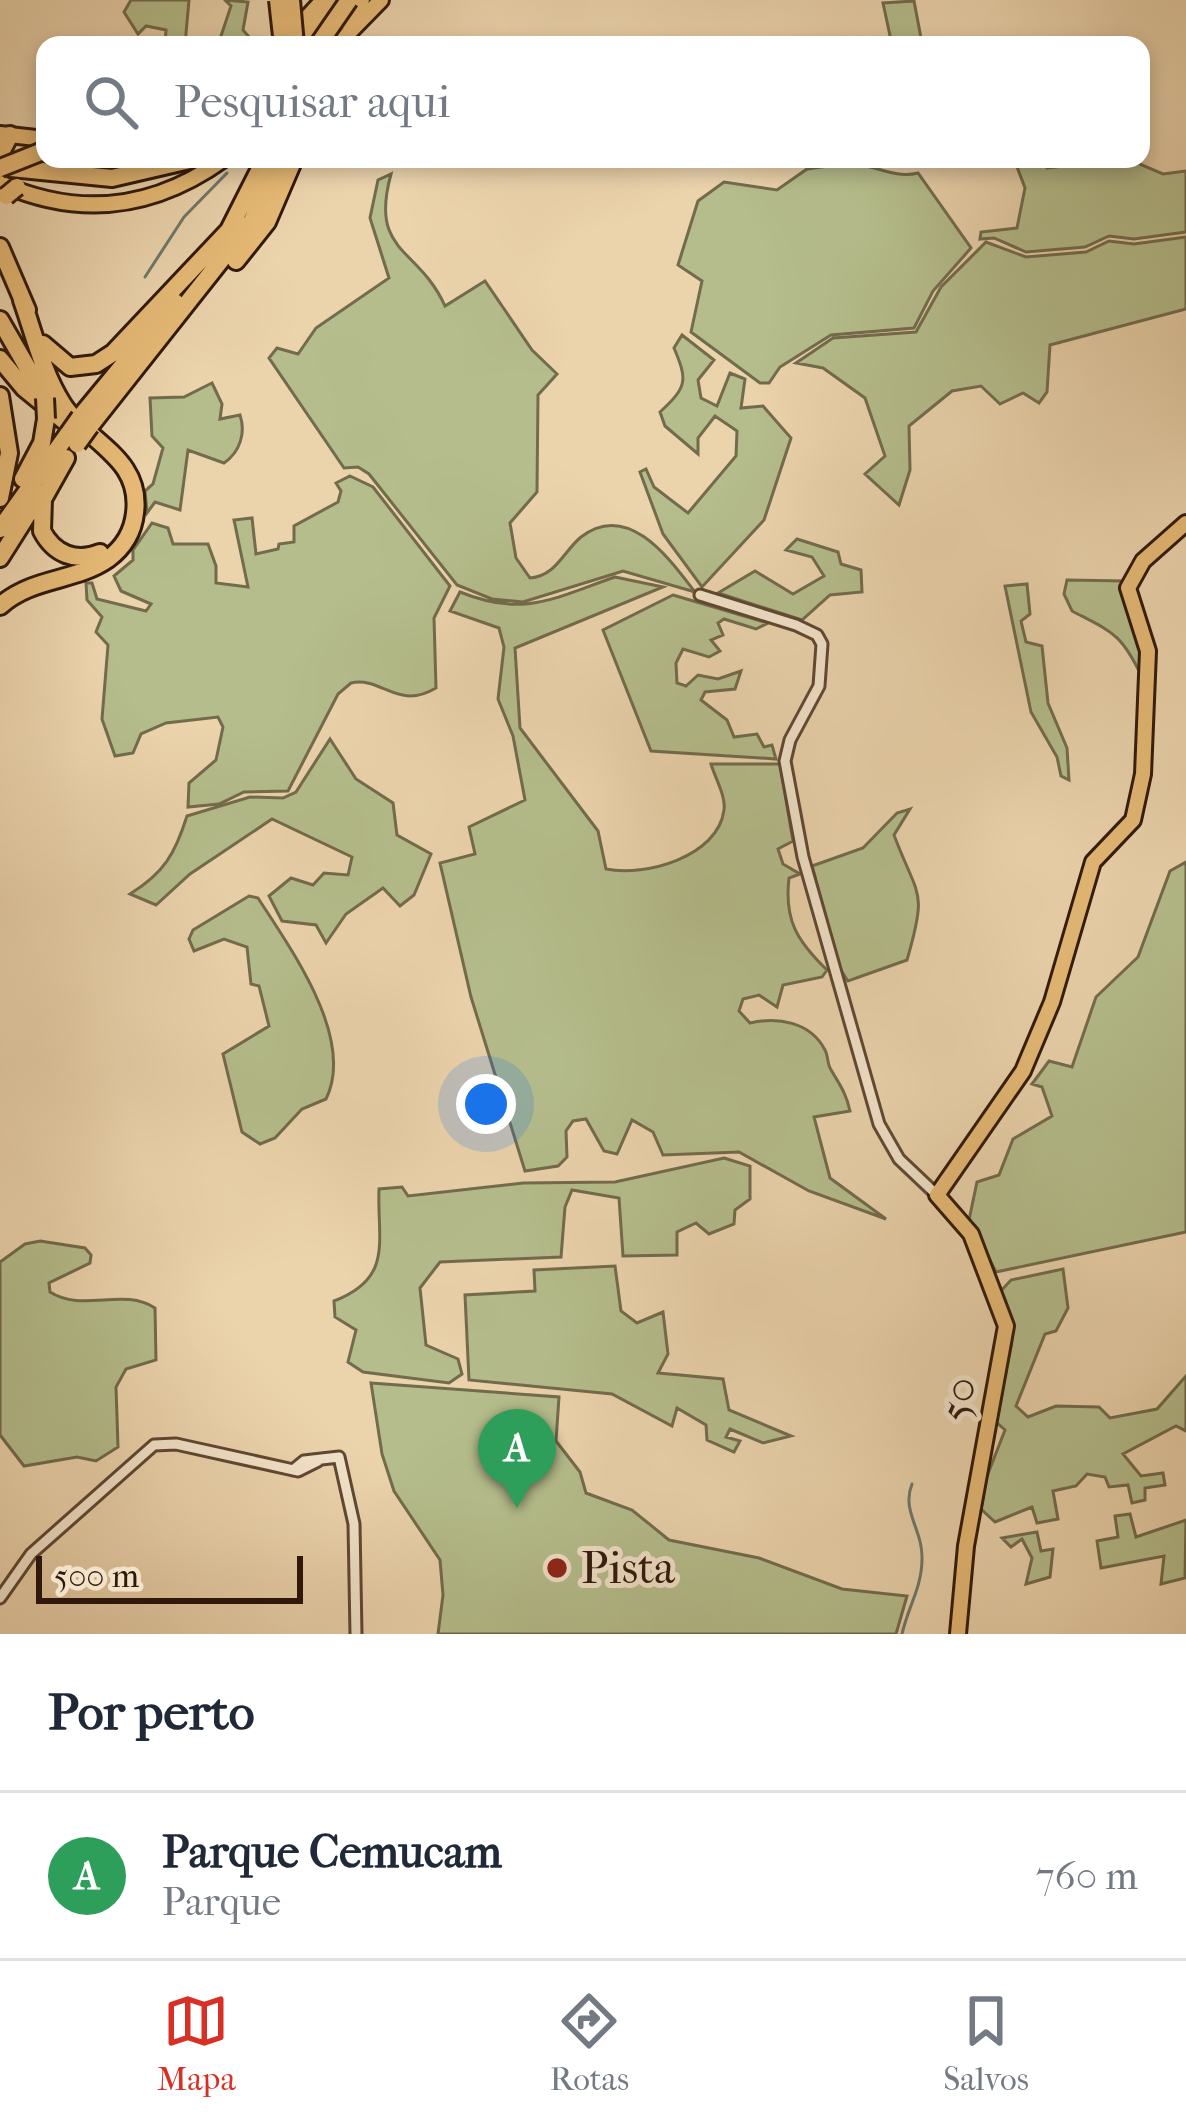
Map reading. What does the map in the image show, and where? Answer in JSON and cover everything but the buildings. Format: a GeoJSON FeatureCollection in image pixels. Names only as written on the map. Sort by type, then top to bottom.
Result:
{"type":"FeatureCollection","features":[{"type":"Feature","properties":{"kind":"highway"},"geometry":{"type":"LineString","coordinates":[[278,0],[282,36]]}},
{"type":"Feature","properties":{"kind":"highway"},"geometry":{"type":"LineString","coordinates":[[291,0],[295,36]]}},
{"type":"Feature","properties":{"kind":"highway"},"geometry":{"type":"LineString","coordinates":[[304,36],[338,0]]}},
{"type":"Feature","properties":{"kind":"highway"},"geometry":{"type":"LineString","coordinates":[[323,36],[349,0]]}},
{"type":"Feature","properties":{"kind":"highway"},"geometry":{"type":"LineString","coordinates":[[326,36],[361,0]]}},
{"type":"Feature","properties":{"kind":"highway"},"geometry":{"type":"LineString","coordinates":[[0,162],[5,135]]}},
{"type":"Feature","properties":{"kind":"highway"},"geometry":{"type":"LineString","coordinates":[[0,162],[36,150]]}},
{"type":"Feature","properties":{"kind":"highway"},"geometry":{"type":"LineString","coordinates":[[0,162],[36,167]]}},
{"type":"Feature","properties":{"kind":"highway"},"geometry":{"type":"LineString","coordinates":[[42,168],[112,178],[153,168]]}},
{"type":"Feature","properties":{"kind":"highway"},"geometry":{"type":"LineString","coordinates":[[6,193],[126,184],[165,168]]}},
{"type":"Feature","properties":{"kind":"highway"},"geometry":{"type":"LineString","coordinates":[[0,558],[85,422],[275,168]]}},
{"type":"Feature","properties":{"kind":"highway"},"geometry":{"type":"LineString","coordinates":[[85,422],[122,386],[244,232],[276,168]]}},
{"type":"Feature","properties":{"kind":"highway"},"geometry":{"type":"LineString","coordinates":[[22,300],[57,360],[70,367],[97,364],[232,227]]}},
{"type":"Feature","properties":{"kind":"highway"},"geometry":{"type":"LineString","coordinates":[[0,247],[60,400],[128,470],[136,505],[129,536],[112,556],[32,584],[0,606]]}},
{"type":"Feature","properties":{"kind":"highway"},"geometry":{"type":"LineString","coordinates":[[0,320],[36,374],[46,419],[38,452],[0,513]]}},
{"type":"Feature","properties":{"kind":"highway"},"geometry":{"type":"LineString","coordinates":[[0,341],[42,399]]}},
{"type":"Feature","properties":{"kind":"highway"},"geometry":{"type":"LineString","coordinates":[[0,359],[108,457],[125,482],[125,525],[112,544],[90,557],[63,553],[42,530],[41,506],[70,445]]}},
{"type":"Feature","properties":{"kind":"highway"},"geometry":{"type":"LineString","coordinates":[[0,396],[9,453],[0,498]]}},
{"type":"Feature","properties":{"kind":"highway"},"geometry":{"type":"LineString","coordinates":[[0,529],[70,445]]}},
{"type":"Feature","properties":{"kind":"main road"},"geometry":{"type":"LineString","coordinates":[[291,36],[323,0]]}},
{"type":"Feature","properties":{"kind":"main road"},"geometry":{"type":"LineString","coordinates":[[346,36],[381,0]]}},
{"type":"Feature","properties":{"kind":"main road"},"geometry":{"type":"LineString","coordinates":[[5,135],[36,145]]}},
{"type":"Feature","properties":{"kind":"main road"},"geometry":{"type":"LineString","coordinates":[[6,193],[40,201],[116,204],[169,190],[208,168]]}},
{"type":"Feature","properties":{"kind":"main road"},"geometry":{"type":"LineString","coordinates":[[937,1195],[1023,1072],[1055,993],[1093,862],[1133,820],[1143,774],[1148,651],[1128,588],[1143,561],[1186,523]]}},
{"type":"Feature","properties":{"kind":"main road","name":"50"},"geometry":{"type":"LineString","coordinates":[[937,1195],[971,1234],[1006,1326],[972,1512],[958,1634]]}},
{"type":"Feature","properties":{"kind":"main road"},"geometry":{"type":"LineString","coordinates":[[961,1550],[972,1512]]}},
{"type":"Feature","properties":{"kind":"street"},"geometry":{"type":"LineString","coordinates":[[700,595],[796,625],[820,639],[819,686],[786,750],[795,821],[874,1110],[899,1160],[937,1195]]}},
{"type":"Feature","properties":{"kind":"street"},"geometry":{"type":"LineString","coordinates":[[0,1598],[38,1548],[158,1443],[293,1470],[304,1462],[339,1456],[355,1524],[356,1634]]}},
{"type":"Feature","properties":{"kind":"green space"},"geometry":{"type":"Polygon","coordinates":[[[131,0],[189,0],[186,36],[166,36],[166,30],[146,26],[138,34],[124,12],[131,0]]]}},
{"type":"Feature","properties":{"kind":"green space"},"geometry":{"type":"Polygon","coordinates":[[[225,0],[248,2],[243,30],[248,36],[221,36],[231,6],[225,0]]]}},
{"type":"Feature","properties":{"kind":"green space"},"geometry":{"type":"Polygon","coordinates":[[[914,1],[921,36],[890,36],[883,3],[914,1]]]}},
{"type":"Feature","properties":{"kind":"green space"},"geometry":{"type":"Polygon","coordinates":[[[1017,168],[1186,171],[1186,232],[1134,239],[1109,236],[1085,247],[1026,252],[994,238],[980,239],[981,232],[1017,228],[1025,188],[1017,168]]]}},
{"type":"Feature","properties":{"kind":"green space"},"geometry":{"type":"Polygon","coordinates":[[[807,169],[918,173],[971,248],[933,291],[914,328],[831,335],[780,367],[769,383],[760,383],[691,332],[702,281],[678,265],[698,201],[724,182],[777,190],[807,169]]]}},
{"type":"Feature","properties":{"kind":"green space"},"geometry":{"type":"Polygon","coordinates":[[[391,174],[386,220],[391,235],[445,306],[485,281],[532,350],[557,374],[538,395],[537,492],[510,523],[516,558],[530,578],[553,568],[581,537],[599,527],[616,526],[647,539],[695,592],[623,571],[523,602],[492,599],[457,585],[369,474],[358,467],[344,468],[269,358],[277,348],[298,354],[316,328],[389,278],[370,218],[378,180],[391,174]]]}},
{"type":"Feature","properties":{"kind":"green space"},"geometry":{"type":"Polygon","coordinates":[[[1186,237],[1186,309],[1050,345],[1047,392],[1039,403],[1023,393],[1000,404],[981,386],[952,391],[909,426],[910,470],[899,505],[865,474],[885,456],[865,398],[823,368],[796,363],[833,338],[916,332],[941,287],[986,242],[1026,257],[1086,252],[1109,241],[1134,244],[1186,237]]]}},
{"type":"Feature","properties":{"kind":"green space"},"geometry":{"type":"Polygon","coordinates":[[[682,335],[714,360],[698,380],[701,398],[717,406],[730,373],[745,379],[741,408],[763,406],[791,438],[764,520],[702,587],[663,534],[640,472],[646,469],[654,487],[688,513],[736,456],[737,431],[715,416],[698,438],[698,454],[665,426],[660,412],[682,383],[674,348],[682,335]]]}},
{"type":"Feature","properties":{"kind":"green space"},"geometry":{"type":"Polygon","coordinates":[[[212,383],[222,404],[220,419],[240,415],[238,448],[224,463],[188,450],[180,510],[155,502],[147,513],[145,491],[153,484],[163,448],[152,436],[150,398],[184,397],[212,383]]]}},
{"type":"Feature","properties":{"kind":"green space"},"geometry":{"type":"Polygon","coordinates":[[[350,476],[373,487],[450,586],[434,618],[436,688],[411,696],[351,683],[338,694],[288,791],[244,792],[219,804],[188,807],[189,783],[216,760],[223,727],[218,717],[166,723],[141,734],[133,753],[115,756],[102,719],[108,645],[96,632],[102,617],[87,600],[86,583],[92,583],[97,599],[146,611],[151,604],[121,591],[114,576],[133,560],[133,550],[152,523],[168,528],[173,544],[208,544],[216,583],[248,587],[234,520],[252,518],[256,554],[278,549],[279,544],[294,542],[294,526],[338,502],[341,491],[336,483],[350,476]]]}},
{"type":"Feature","properties":{"kind":"green space"},"geometry":{"type":"Polygon","coordinates":[[[797,539],[838,552],[841,564],[861,570],[862,592],[830,595],[802,620],[718,593],[755,571],[793,594],[824,576],[812,557],[786,550],[797,539]]]}},
{"type":"Feature","properties":{"kind":"green space"},"geometry":{"type":"Polygon","coordinates":[[[615,577],[663,587],[515,648],[520,728],[598,831],[606,869],[659,866],[709,840],[724,810],[711,764],[780,764],[793,841],[778,849],[783,864],[800,874],[789,878],[791,918],[800,939],[827,970],[822,977],[783,985],[777,1007],[759,995],[743,999],[739,1011],[750,1023],[792,1023],[819,1040],[850,1111],[814,1117],[830,1178],[886,1219],[809,1191],[739,1152],[663,1155],[653,1132],[632,1120],[617,1154],[604,1151],[586,1119],[573,1121],[566,1131],[567,1157],[558,1166],[525,1171],[471,997],[440,863],[475,854],[469,827],[525,800],[513,736],[498,699],[504,647],[499,628],[450,611],[460,592],[521,604],[556,598],[615,577]]]}},
{"type":"Feature","properties":{"kind":"green space"},"geometry":{"type":"Polygon","coordinates":[[[1067,580],[1125,581],[1126,606],[1142,637],[1142,677],[1114,635],[1072,611],[1064,594],[1067,580]]]}},
{"type":"Feature","properties":{"kind":"green space"},"geometry":{"type":"Polygon","coordinates":[[[1027,584],[1030,614],[1021,621],[1026,642],[1042,646],[1048,703],[1067,748],[1069,780],[1061,776],[1057,757],[1031,712],[1005,586],[1027,584]]]}},
{"type":"Feature","properties":{"kind":"green space"},"geometry":{"type":"Polygon","coordinates":[[[673,595],[768,623],[756,629],[724,619],[718,623],[723,635],[711,640],[720,651],[709,657],[683,649],[676,663],[677,683],[686,686],[698,675],[718,679],[741,671],[735,689],[705,692],[701,700],[727,720],[734,737],[757,734],[764,747],[772,745],[776,759],[651,751],[603,630],[673,595]]]}},
{"type":"Feature","properties":{"kind":"green space"},"geometry":{"type":"Polygon","coordinates":[[[330,739],[356,779],[393,803],[397,835],[431,854],[414,895],[400,906],[383,888],[346,914],[326,943],[316,925],[282,921],[269,896],[291,878],[313,885],[324,873],[348,875],[352,857],[272,819],[190,874],[156,905],[130,894],[167,861],[187,816],[250,797],[283,798],[296,792],[330,739]]]}},
{"type":"Feature","properties":{"kind":"green space"},"geometry":{"type":"Polygon","coordinates":[[[910,809],[894,835],[917,894],[917,919],[907,960],[848,981],[840,969],[812,866],[863,848],[897,813],[910,809]]]}},
{"type":"Feature","properties":{"kind":"green space"},"geometry":{"type":"Polygon","coordinates":[[[1186,862],[1186,1232],[996,1272],[969,1220],[977,1182],[999,1175],[1013,1139],[1052,1116],[1042,1087],[1032,1084],[1049,1061],[1072,1067],[1096,997],[1138,957],[1170,871],[1186,862]]]}},
{"type":"Feature","properties":{"kind":"green space"},"geometry":{"type":"Polygon","coordinates":[[[249,896],[258,898],[301,967],[333,1049],[333,1075],[326,1099],[302,1109],[275,1138],[260,1144],[242,1132],[223,1054],[269,1026],[259,986],[251,984],[247,947],[224,939],[194,951],[189,939],[193,930],[249,896]]]}},
{"type":"Feature","properties":{"kind":"green space"},"geometry":{"type":"Polygon","coordinates":[[[724,1158],[750,1166],[750,1199],[735,1210],[734,1224],[709,1234],[696,1223],[677,1232],[677,1255],[623,1256],[619,1198],[572,1190],[565,1207],[561,1257],[440,1262],[420,1288],[426,1345],[458,1359],[462,1374],[449,1383],[363,1372],[348,1362],[356,1330],[335,1317],[334,1301],[353,1292],[374,1269],[380,1241],[379,1189],[402,1187],[408,1196],[523,1183],[615,1182],[724,1158]]]}},
{"type":"Feature","properties":{"kind":"green space"},"geometry":{"type":"Polygon","coordinates":[[[40,1241],[85,1248],[91,1255],[90,1263],[49,1283],[50,1292],[76,1300],[130,1300],[155,1308],[156,1360],[126,1369],[116,1387],[118,1447],[96,1461],[77,1457],[24,1466],[0,1435],[0,1262],[25,1244],[40,1241]]]}},
{"type":"Feature","properties":{"kind":"green space"},"geometry":{"type":"Polygon","coordinates":[[[615,1266],[621,1311],[637,1323],[663,1312],[668,1354],[658,1373],[723,1379],[729,1410],[791,1436],[763,1443],[730,1429],[726,1437],[740,1441],[734,1452],[707,1440],[706,1425],[677,1408],[672,1426],[612,1394],[469,1380],[465,1295],[535,1291],[534,1270],[615,1266]]]}},
{"type":"Feature","properties":{"kind":"green space"},"geometry":{"type":"Polygon","coordinates":[[[1063,1269],[1068,1308],[1056,1331],[1045,1334],[1016,1406],[1028,1417],[1056,1406],[1099,1407],[1110,1418],[1157,1409],[1186,1376],[1186,1431],[1176,1426],[1123,1454],[1141,1476],[1163,1473],[1165,1485],[1145,1488],[1145,1500],[1132,1503],[1128,1485],[1109,1487],[1105,1477],[1087,1474],[1076,1486],[1053,1491],[1058,1519],[1037,1523],[1032,1507],[995,1522],[981,1509],[984,1484],[1005,1430],[996,1422],[1012,1341],[1000,1292],[1011,1280],[1063,1269]]]}},
{"type":"Feature","properties":{"kind":"green space"},"geometry":{"type":"Polygon","coordinates":[[[371,1383],[559,1397],[556,1441],[580,1472],[586,1493],[632,1510],[669,1540],[759,1558],[842,1589],[907,1596],[896,1634],[438,1634],[443,1595],[440,1560],[394,1491],[382,1454],[371,1383]]]}},
{"type":"Feature","properties":{"kind":"green space"},"geometry":{"type":"Polygon","coordinates":[[[1130,1514],[1136,1537],[1186,1520],[1185,1578],[1161,1584],[1164,1556],[1101,1568],[1097,1541],[1118,1537],[1115,1516],[1130,1514]]]}},
{"type":"Feature","properties":{"kind":"green space"},"geometry":{"type":"Polygon","coordinates":[[[1037,1532],[1041,1551],[1053,1549],[1050,1577],[1026,1584],[1032,1558],[1022,1539],[1011,1547],[1002,1538],[1037,1532]]]}},
{"type":"Feature","properties":{"kind":"waterway"},"geometry":{"type":"LineString","coordinates":[[145,277],[184,217],[227,173]]}},
{"type":"Feature","properties":{"kind":"waterway"},"geometry":{"type":"LineString","coordinates":[[902,1634],[921,1569],[909,1503],[912,1484]]}},
{"type":"Feature","properties":{"kind":"place","name":"Parque Cemucam"},"geometry":{"type":"Point","coordinates":[517,1508]}},
{"type":"Feature","properties":{"kind":"place","name":"Pista"},"geometry":{"type":"Point","coordinates":[557,1568]}}]}
